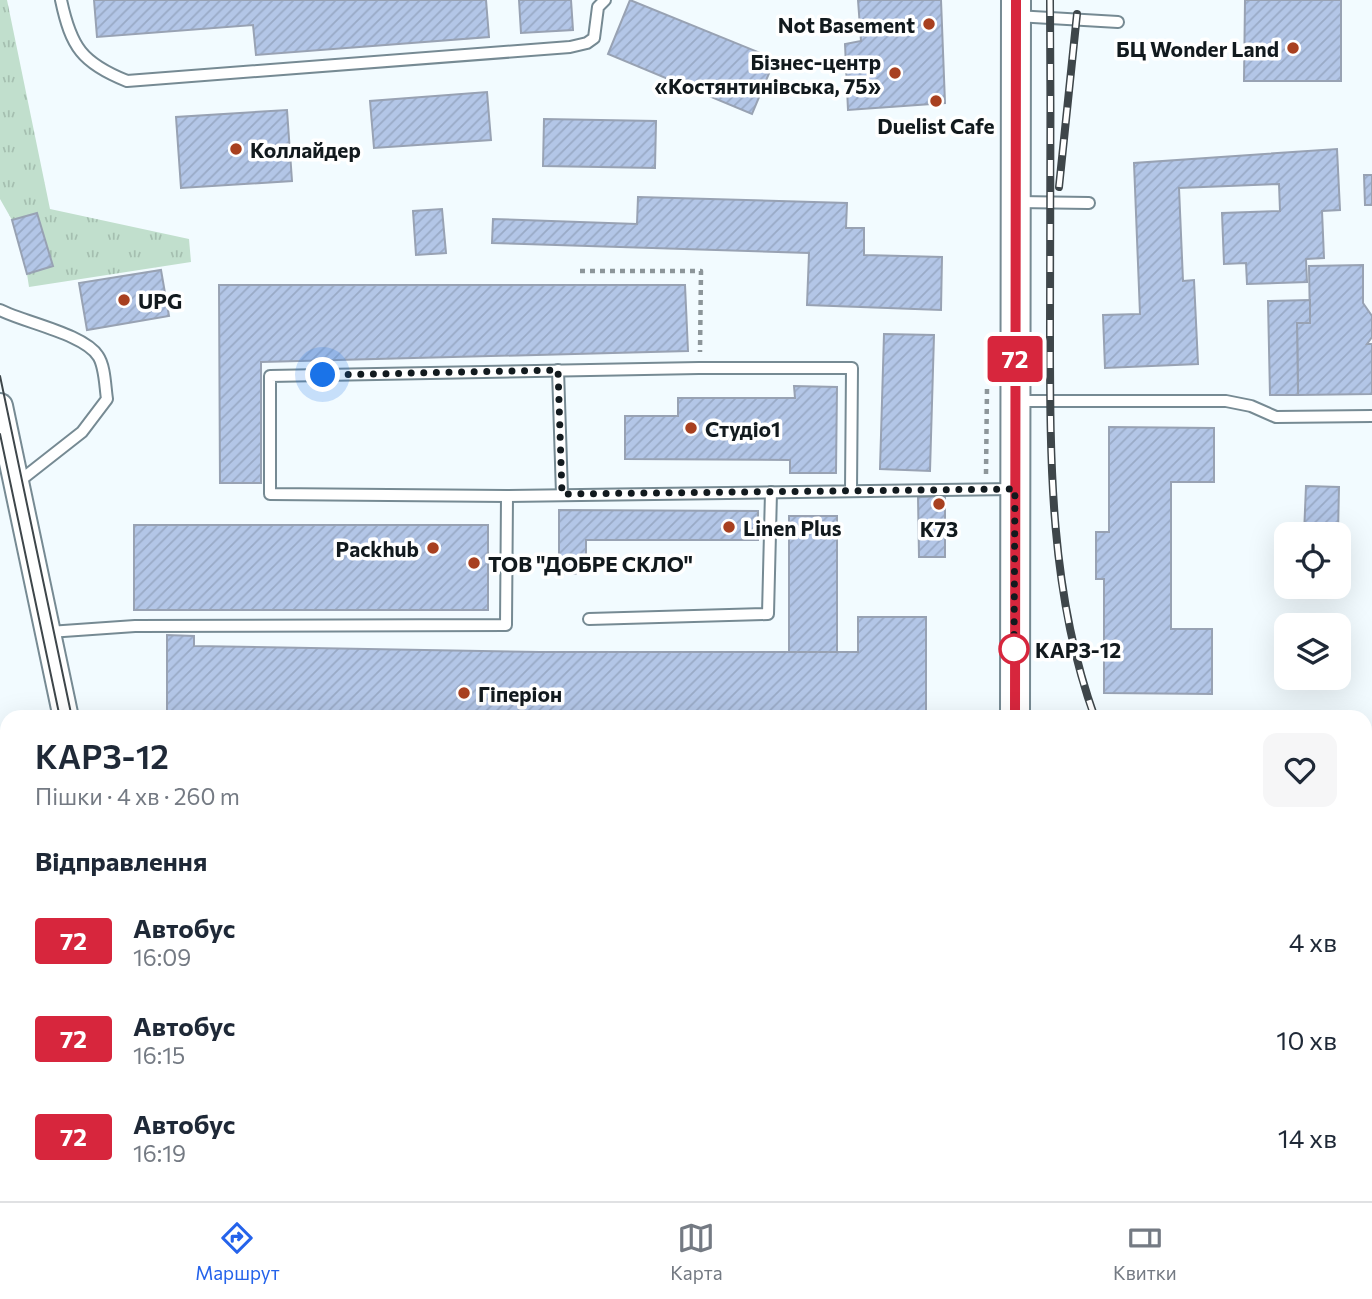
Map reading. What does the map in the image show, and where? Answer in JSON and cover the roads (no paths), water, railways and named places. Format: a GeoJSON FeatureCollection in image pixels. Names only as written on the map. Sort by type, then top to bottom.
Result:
{"type":"FeatureCollection","features":[{"type":"Feature","properties":{"kind":"main road"},"geometry":{"type":"LineString","coordinates":[[1015,710],[1016,8]]}},
{"type":"Feature","properties":{"kind":"street"},"geometry":{"type":"LineString","coordinates":[[0,406],[64,710]]}},
{"type":"Feature","properties":{"kind":"lane"},"geometry":{"type":"LineString","coordinates":[[61,0],[67,29],[77,49],[104,72],[127,81],[570,47],[587,43],[594,38],[597,7],[606,0]]}},
{"type":"Feature","properties":{"kind":"lane"},"geometry":{"type":"LineString","coordinates":[[1016,8],[1118,22]]}},
{"type":"Feature","properties":{"kind":"lane"},"geometry":{"type":"LineString","coordinates":[[1016,202],[1088,203]]}},
{"type":"Feature","properties":{"kind":"lane"},"geometry":{"type":"LineString","coordinates":[[0,310],[88,345],[100,358],[107,399],[82,432],[17,483]]}},
{"type":"Feature","properties":{"kind":"lane"},"geometry":{"type":"LineString","coordinates":[[851,491],[852,368],[699,368],[270,376],[270,494],[507,496],[1015,489]]}},
{"type":"Feature","properties":{"kind":"lane"},"geometry":{"type":"LineString","coordinates":[[558,370],[562,494]]}},
{"type":"Feature","properties":{"kind":"lane"},"geometry":{"type":"LineString","coordinates":[[1015,401],[1226,401],[1251,406],[1276,417],[1372,416]]}},
{"type":"Feature","properties":{"kind":"lane"},"geometry":{"type":"LineString","coordinates":[[589,619],[768,614],[771,492]]}},
{"type":"Feature","properties":{"kind":"lane"},"geometry":{"type":"LineString","coordinates":[[49,632],[135,626],[506,625],[507,496]]}},
{"type":"Feature","properties":{"kind":"tram line"},"geometry":{"type":"LineString","coordinates":[[0,376],[70,710]]}},
{"type":"Feature","properties":{"kind":"tram line"},"geometry":{"type":"LineString","coordinates":[[0,434],[58,710]]}},
{"type":"Feature","properties":{"kind":"railway"},"geometry":{"type":"LineString","coordinates":[[1050,0],[1052,473],[1055,523],[1069,622],[1092,710]]}},
{"type":"Feature","properties":{"kind":"railway"},"geometry":{"type":"LineString","coordinates":[[1059,187],[1077,14]]}},
{"type":"Feature","properties":{"kind":"place","name":"Not Basement"},"geometry":{"type":"Point","coordinates":[929,24]}},
{"type":"Feature","properties":{"kind":"place","name":"БЦ Wonder Land"},"geometry":{"type":"Point","coordinates":[1293,48]}},
{"type":"Feature","properties":{"kind":"place","name":"Бізнес-центр «Костянтинівська, 75»"},"geometry":{"type":"Point","coordinates":[895,73]}},
{"type":"Feature","properties":{"kind":"place","name":"Duelist Cafe"},"geometry":{"type":"Point","coordinates":[936,101]}},
{"type":"Feature","properties":{"kind":"place","name":"Коллайдер"},"geometry":{"type":"Point","coordinates":[236,149]}},
{"type":"Feature","properties":{"kind":"place","name":"UPG"},"geometry":{"type":"Point","coordinates":[124,300]}},
{"type":"Feature","properties":{"kind":"place","name":"Студіо1"},"geometry":{"type":"Point","coordinates":[691,428]}},
{"type":"Feature","properties":{"kind":"place","name":"К73"},"geometry":{"type":"Point","coordinates":[939,504]}},
{"type":"Feature","properties":{"kind":"place","name":"Linen Plus"},"geometry":{"type":"Point","coordinates":[729,527]}},
{"type":"Feature","properties":{"kind":"place","name":"Packhub"},"geometry":{"type":"Point","coordinates":[433,548]}},
{"type":"Feature","properties":{"kind":"place","name":"ТОВ \"ДОБРЕ СКЛО\""},"geometry":{"type":"Point","coordinates":[474,563]}},
{"type":"Feature","properties":{"kind":"place","name":"КАРЗ-12"},"geometry":{"type":"Point","coordinates":[1014,649]}},
{"type":"Feature","properties":{"kind":"place","name":"Гіперіон"},"geometry":{"type":"Point","coordinates":[464,693]}}]}
